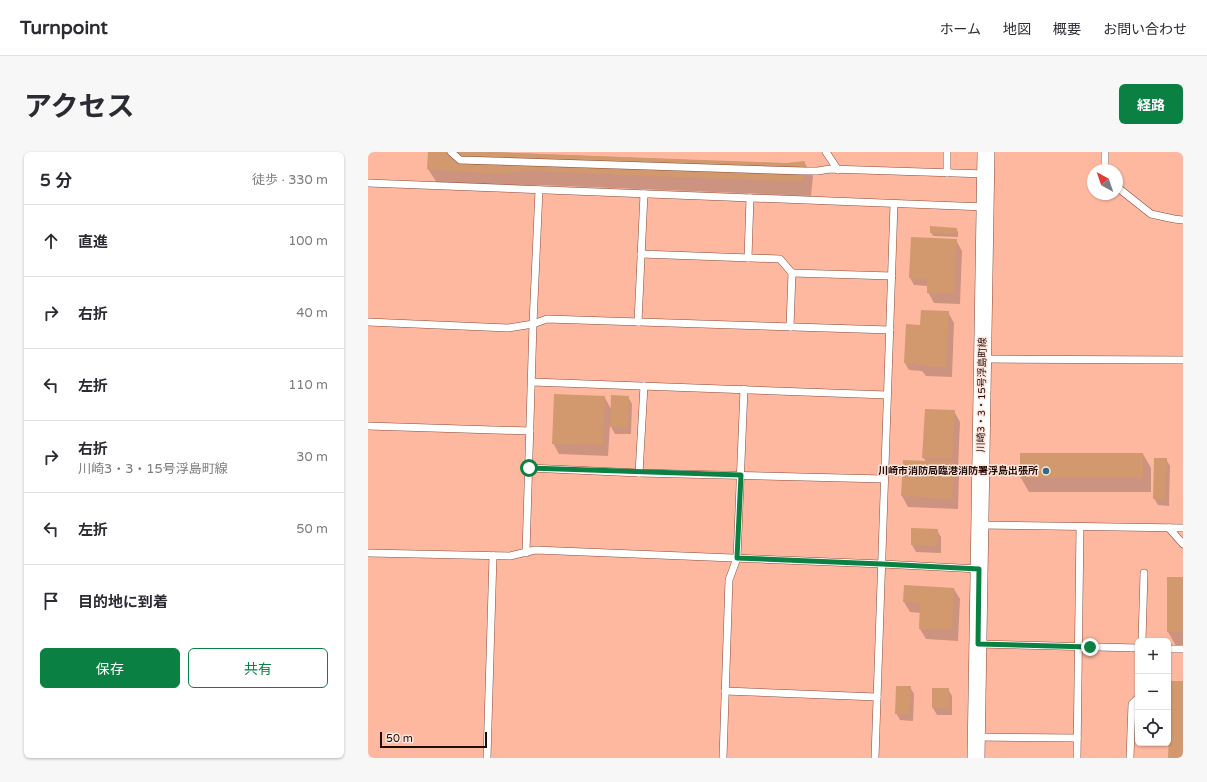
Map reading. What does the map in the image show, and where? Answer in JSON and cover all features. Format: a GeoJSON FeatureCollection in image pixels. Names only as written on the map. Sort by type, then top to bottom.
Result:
{"type":"FeatureCollection","features":[{"type":"Feature","properties":{"kind":"street","name":"川崎3・3・15号浮島町線"},"geometry":{"type":"LineString","coordinates":[[976,758],[986,152]]}},
{"type":"Feature","properties":{"kind":"lane"},"geometry":{"type":"LineString","coordinates":[[451,152],[460,160],[811,171],[830,169],[986,174]]}},
{"type":"Feature","properties":{"kind":"lane"},"geometry":{"type":"LineString","coordinates":[[826,152],[838,170]]}},
{"type":"Feature","properties":{"kind":"lane"},"geometry":{"type":"LineString","coordinates":[[947,152],[947,173]]}},
{"type":"Feature","properties":{"kind":"lane"},"geometry":{"type":"LineString","coordinates":[[1105,152],[1105,164]]}},
{"type":"Feature","properties":{"kind":"lane"},"geometry":{"type":"LineString","coordinates":[[368,183],[985,208]]}},
{"type":"Feature","properties":{"kind":"lane"},"geometry":{"type":"LineString","coordinates":[[526,553],[533,324],[539,190]]}},
{"type":"Feature","properties":{"kind":"lane"},"geometry":{"type":"LineString","coordinates":[[1123,192],[1151,214],[1183,220]]}},
{"type":"Feature","properties":{"kind":"lane"},"geometry":{"type":"LineString","coordinates":[[638,322],[644,194]]}},
{"type":"Feature","properties":{"kind":"lane"},"geometry":{"type":"LineString","coordinates":[[748,258],[750,198]]}},
{"type":"Feature","properties":{"kind":"lane"},"geometry":{"type":"LineString","coordinates":[[875,758],[894,204]]}},
{"type":"Feature","properties":{"kind":"lane"},"geometry":{"type":"LineString","coordinates":[[641,254],[780,258],[792,273],[790,327]]}},
{"type":"Feature","properties":{"kind":"lane"},"geometry":{"type":"LineString","coordinates":[[792,273],[892,276]]}},
{"type":"Feature","properties":{"kind":"lane"},"geometry":{"type":"LineString","coordinates":[[368,322],[508,328],[533,324],[547,319],[890,330]]}},
{"type":"Feature","properties":{"kind":"lane"},"geometry":{"type":"LineString","coordinates":[[983,359],[1183,360]]}},
{"type":"Feature","properties":{"kind":"lane"},"geometry":{"type":"LineString","coordinates":[[532,382],[887,395]]}},
{"type":"Feature","properties":{"kind":"lane"},"geometry":{"type":"LineString","coordinates":[[639,473],[644,386]]}},
{"type":"Feature","properties":{"kind":"lane"},"geometry":{"type":"LineString","coordinates":[[723,758],[729,580],[737,558],[744,389]]}},
{"type":"Feature","properties":{"kind":"lane"},"geometry":{"type":"LineString","coordinates":[[368,426],[530,431]]}},
{"type":"Feature","properties":{"kind":"lane"},"geometry":{"type":"LineString","coordinates":[[529,468],[639,473],[884,479]]}},
{"type":"Feature","properties":{"kind":"lane"},"geometry":{"type":"LineString","coordinates":[[980,525],[1183,528]]}},
{"type":"Feature","properties":{"kind":"lane"},"geometry":{"type":"LineString","coordinates":[[1077,758],[1080,527]]}},
{"type":"Feature","properties":{"kind":"lane"},"geometry":{"type":"LineString","coordinates":[[1169,528],[1183,544]]}},
{"type":"Feature","properties":{"kind":"lane"},"geometry":{"type":"LineString","coordinates":[[368,553],[510,556],[535,550],[979,569]]}},
{"type":"Feature","properties":{"kind":"lane"},"geometry":{"type":"LineString","coordinates":[[487,758],[493,556]]}},
{"type":"Feature","properties":{"kind":"lane"},"geometry":{"type":"LineString","coordinates":[[1142,638],[1144,573]]}},
{"type":"Feature","properties":{"kind":"lane"},"geometry":{"type":"LineString","coordinates":[[978,644],[1135,648]]}},
{"type":"Feature","properties":{"kind":"lane"},"geometry":{"type":"LineString","coordinates":[[1171,649],[1183,649]]}},
{"type":"Feature","properties":{"kind":"lane"},"geometry":{"type":"LineString","coordinates":[[725,691],[877,697]]}},
{"type":"Feature","properties":{"kind":"lane"},"geometry":{"type":"LineString","coordinates":[[1130,758],[1132,704],[1135,701]]}},
{"type":"Feature","properties":{"kind":"lane"},"geometry":{"type":"LineString","coordinates":[[977,737],[1077,738]]}},
{"type":"Feature","properties":{"kind":"building"},"geometry":{"type":"Polygon","coordinates":[[[428,152],[490,152],[786,163],[805,161],[803,182],[528,171],[500,174],[427,169],[428,152]]]}},
{"type":"Feature","properties":{"kind":"building"},"geometry":{"type":"Polygon","coordinates":[[[930,226],[957,228],[956,234],[930,233],[930,226]]]}},
{"type":"Feature","properties":{"kind":"building"},"geometry":{"type":"Polygon","coordinates":[[[911,237],[957,239],[954,294],[927,293],[927,279],[909,278],[911,237]]]}},
{"type":"Feature","properties":{"kind":"building"},"geometry":{"type":"Polygon","coordinates":[[[921,310],[949,311],[946,367],[918,366],[918,364],[904,363],[906,324],[920,325],[921,310]]]}},
{"type":"Feature","properties":{"kind":"building"},"geometry":{"type":"Polygon","coordinates":[[[554,394],[605,396],[603,445],[552,444],[554,394]]]}},
{"type":"Feature","properties":{"kind":"building"},"geometry":{"type":"Polygon","coordinates":[[[611,395],[629,396],[628,428],[610,427],[611,395]]]}},
{"type":"Feature","properties":{"kind":"building"},"geometry":{"type":"Polygon","coordinates":[[[925,409],[955,410],[952,459],[922,458],[925,409]]]}},
{"type":"Feature","properties":{"kind":"building"},"geometry":{"type":"Polygon","coordinates":[[[1020,453],[1143,453],[1143,478],[1020,478],[1020,453]]]}},
{"type":"Feature","properties":{"kind":"building"},"geometry":{"type":"Polygon","coordinates":[[[1154,458],[1167,458],[1165,499],[1153,499],[1154,458]]]}},
{"type":"Feature","properties":{"kind":"building"},"geometry":{"type":"Polygon","coordinates":[[[903,460],[954,462],[952,499],[901,496],[903,460]]]}},
{"type":"Feature","properties":{"kind":"building"},"geometry":{"type":"Polygon","coordinates":[[[911,528],[938,529],[937,546],[911,545],[911,528]]]}},
{"type":"Feature","properties":{"kind":"building"},"geometry":{"type":"Polygon","coordinates":[[[1167,577],[1183,577],[1183,632],[1167,632],[1167,577]]]}},
{"type":"Feature","properties":{"kind":"building"},"geometry":{"type":"Polygon","coordinates":[[[904,585],[954,588],[952,630],[919,629],[920,603],[903,602],[904,585]]]}},
{"type":"Feature","properties":{"kind":"building"},"geometry":{"type":"Polygon","coordinates":[[[1171,681],[1183,681],[1183,758],[1168,758],[1168,746],[1171,746],[1171,681]]]}},
{"type":"Feature","properties":{"kind":"building"},"geometry":{"type":"Polygon","coordinates":[[[896,686],[911,686],[910,714],[895,714],[896,686]]]}},
{"type":"Feature","properties":{"kind":"building"},"geometry":{"type":"Polygon","coordinates":[[[932,688],[949,688],[949,708],[932,708],[932,688]]]}},
{"type":"Feature","properties":{"kind":"place","name":"川崎市消防局臨港消防署浮島出張所"},"geometry":{"type":"Point","coordinates":[1046,471]}},
{"type":"Feature","properties":{"kind":"route"},"geometry":{"type":"LineString","coordinates":[[529,468],[639,473],[741,475],[737,558],[979,569],[978,644],[1090,647]]}}]}
